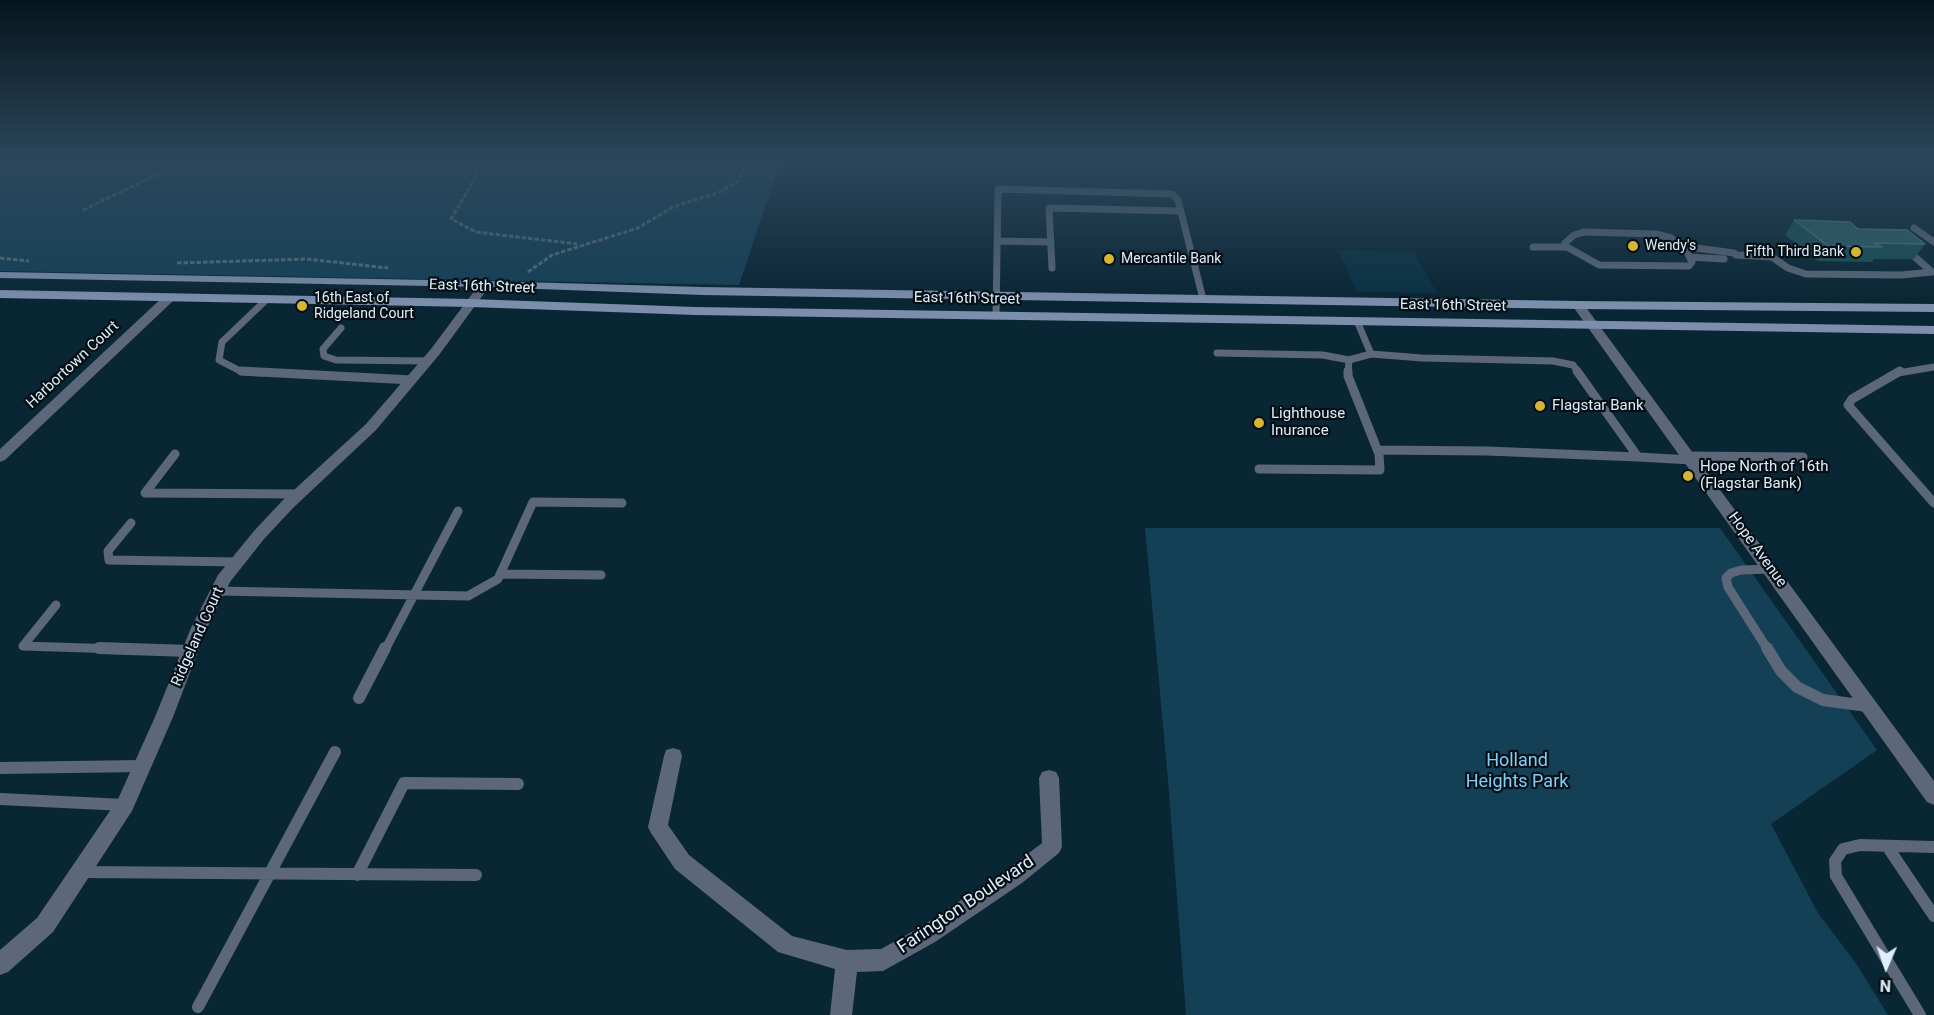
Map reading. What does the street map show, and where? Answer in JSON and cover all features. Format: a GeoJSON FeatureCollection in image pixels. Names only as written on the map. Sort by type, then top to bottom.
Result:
{"type":"FeatureCollection","features":[{"type":"Feature","properties":{"kind":"main road","name":"East 16th Street"},"geometry":{"type":"LineString","coordinates":[[0,275],[485,284],[702,291],[1578,305],[1934,308]]}},
{"type":"Feature","properties":{"kind":"main road","name":"East 16th Street"},"geometry":{"type":"LineString","coordinates":[[0,294],[471,303],[695,311],[1934,330]]}},
{"type":"Feature","properties":{"kind":"street","name":"Ridgeland Court"},"geometry":{"type":"LineString","coordinates":[[0,964],[45,926],[125,805],[189,651],[218,591],[238,562],[259,535],[299,494],[372,427],[428,361],[485,284]]}},
{"type":"Feature","properties":{"kind":"street","name":"Harbortown Court"},"geometry":{"type":"LineString","coordinates":[[0,457],[169,298]]}},
{"type":"Feature","properties":{"kind":"street","name":"Hope Avenue"},"geometry":{"type":"LineString","coordinates":[[1578,305],[1934,796]]}},
{"type":"Feature","properties":{"kind":"street","name":"Farington Boulevard"},"geometry":{"type":"LineString","coordinates":[[673,756],[658,827],[682,862],[717,887],[786,945],[847,961],[883,960],[966,909],[1015,876],[1052,847],[1049,778]]}},
{"type":"Feature","properties":{"kind":"street"},"geometry":{"type":"LineString","coordinates":[[842,1015],[847,961]]}},
{"type":"Feature","properties":{"kind":"lane"},"geometry":{"type":"LineString","coordinates":[[996,316],[998,209]]}},
{"type":"Feature","properties":{"kind":"lane"},"geometry":{"type":"LineString","coordinates":[[1049,209],[1052,268]]}},
{"type":"Feature","properties":{"kind":"lane"},"geometry":{"type":"LineString","coordinates":[[1109,209],[1181,211],[1203,299]]}},
{"type":"Feature","properties":{"kind":"lane"},"geometry":{"type":"LineString","coordinates":[[1914,228],[1934,242]]}},
{"type":"Feature","properties":{"kind":"lane"},"geometry":{"type":"LineString","coordinates":[[1533,247],[1567,247],[1599,265],[1689,266],[1692,262],[1682,246],[1671,238],[1656,234],[1584,232],[1574,235],[1565,243],[1567,247]]}},
{"type":"Feature","properties":{"kind":"lane"},"geometry":{"type":"LineString","coordinates":[[997,241],[1051,242]]}},
{"type":"Feature","properties":{"kind":"lane"},"geometry":{"type":"LineString","coordinates":[[1690,257],[1772,257],[1788,268],[1806,274],[1901,276],[1932,272],[1898,243]]}},
{"type":"Feature","properties":{"kind":"lane"},"geometry":{"type":"LineString","coordinates":[[1682,246],[1737,256]]}},
{"type":"Feature","properties":{"kind":"lane"},"geometry":{"type":"LineString","coordinates":[[266,300],[222,342],[219,360],[242,372],[412,380]]}},
{"type":"Feature","properties":{"kind":"lane"},"geometry":{"type":"LineString","coordinates":[[1357,321],[1371,354]]}},
{"type":"Feature","properties":{"kind":"lane"},"geometry":{"type":"LineString","coordinates":[[340,328],[323,349],[324,356],[336,360],[428,361]]}},
{"type":"Feature","properties":{"kind":"lane"},"geometry":{"type":"LineString","coordinates":[[1217,353],[1323,355],[1349,360],[1371,354],[1422,358],[1553,361],[1573,365],[1638,457]]}},
{"type":"Feature","properties":{"kind":"lane"},"geometry":{"type":"LineString","coordinates":[[1259,469],[1380,470],[1378,450],[1348,376],[1349,360]]}},
{"type":"Feature","properties":{"kind":"lane"},"geometry":{"type":"LineString","coordinates":[[1934,367],[1901,371],[1852,399],[1848,405],[1934,503]]}},
{"type":"Feature","properties":{"kind":"lane"},"geometry":{"type":"LineString","coordinates":[[1378,450],[1690,458],[1803,457]]}},
{"type":"Feature","properties":{"kind":"lane"},"geometry":{"type":"LineString","coordinates":[[175,454],[144,493],[299,494]]}},
{"type":"Feature","properties":{"kind":"lane"},"geometry":{"type":"LineString","coordinates":[[218,591],[468,596],[498,579],[534,502],[622,503]]}},
{"type":"Feature","properties":{"kind":"lane"},"geometry":{"type":"LineString","coordinates":[[359,698],[458,511]]}},
{"type":"Feature","properties":{"kind":"lane"},"geometry":{"type":"LineString","coordinates":[[131,523],[108,551],[109,560],[238,562]]}},
{"type":"Feature","properties":{"kind":"lane"},"geometry":{"type":"LineString","coordinates":[[1770,569],[1741,570],[1731,573],[1726,578],[1728,587],[1781,671],[1797,687],[1823,700],[1870,706]]}},
{"type":"Feature","properties":{"kind":"lane"},"geometry":{"type":"LineString","coordinates":[[500,574],[601,575]]}},
{"type":"Feature","properties":{"kind":"lane"},"geometry":{"type":"LineString","coordinates":[[56,605],[23,646],[189,651]]}},
{"type":"Feature","properties":{"kind":"lane"},"geometry":{"type":"LineString","coordinates":[[198,1007],[335,752]]}},
{"type":"Feature","properties":{"kind":"lane"},"geometry":{"type":"LineString","coordinates":[[0,768],[143,766]]}},
{"type":"Feature","properties":{"kind":"lane"},"geometry":{"type":"LineString","coordinates":[[357,875],[404,783],[518,784]]}},
{"type":"Feature","properties":{"kind":"lane"},"geometry":{"type":"LineString","coordinates":[[0,799],[125,805]]}},
{"type":"Feature","properties":{"kind":"lane"},"geometry":{"type":"LineString","coordinates":[[1920,1015],[1836,876],[1835,861],[1843,849],[1860,845],[1934,847]]}},
{"type":"Feature","properties":{"kind":"lane"},"geometry":{"type":"LineString","coordinates":[[1887,846],[1934,916]]}},
{"type":"Feature","properties":{"kind":"lane"},"geometry":{"type":"LineString","coordinates":[[81,872],[476,875]]}},
{"type":"Feature","properties":{"kind":"path"},"geometry":{"type":"LineString","coordinates":[[457,209],[452,219],[476,231],[581,245]]}},
{"type":"Feature","properties":{"kind":"path"},"geometry":{"type":"LineString","coordinates":[[526,273],[552,255],[638,228],[669,209]]}},
{"type":"Feature","properties":{"kind":"shaded area"},"geometry":{"type":"Polygon","coordinates":[[[1339,250],[1414,252],[1437,293],[1356,292],[1339,250]]]}},
{"type":"Feature","properties":{"kind":"green space"},"geometry":{"type":"Polygon","coordinates":[[[0,209],[764,209],[739,285],[0,271],[0,209]]]}},
{"type":"Feature","properties":{"kind":"green space","name":"Holland Heights Park"},"geometry":{"type":"Polygon","coordinates":[[[1145,528],[1720,528],[1877,750],[1771,824],[1818,913],[1855,962],[1888,1015],[1186,1015],[1145,528]]]}},
{"type":"Feature","properties":{"kind":"building"},"geometry":{"type":"Polygon","coordinates":[[[1794,220],[1850,222],[1858,229],[1907,230],[1925,244],[1874,243],[1882,247],[1828,246],[1794,220]]]}},
{"type":"Feature","properties":{"kind":"place","name":"Wendy's"},"geometry":{"type":"Point","coordinates":[1633,246]}},
{"type":"Feature","properties":{"kind":"place","name":"Fifth Third Bank"},"geometry":{"type":"Point","coordinates":[1856,252]}},
{"type":"Feature","properties":{"kind":"place","name":"Mercantile Bank"},"geometry":{"type":"Point","coordinates":[1109,259]}},
{"type":"Feature","properties":{"kind":"place","name":"16th East of Ridgeland Court"},"geometry":{"type":"Point","coordinates":[302,306]}},
{"type":"Feature","properties":{"kind":"place","name":"Flagstar Bank"},"geometry":{"type":"Point","coordinates":[1540,406]}},
{"type":"Feature","properties":{"kind":"place","name":"Lighthouse Inurance"},"geometry":{"type":"Point","coordinates":[1259,423]}},
{"type":"Feature","properties":{"kind":"place","name":"Hope North of 16th (Flagstar Bank)"},"geometry":{"type":"Point","coordinates":[1688,476]}}]}
